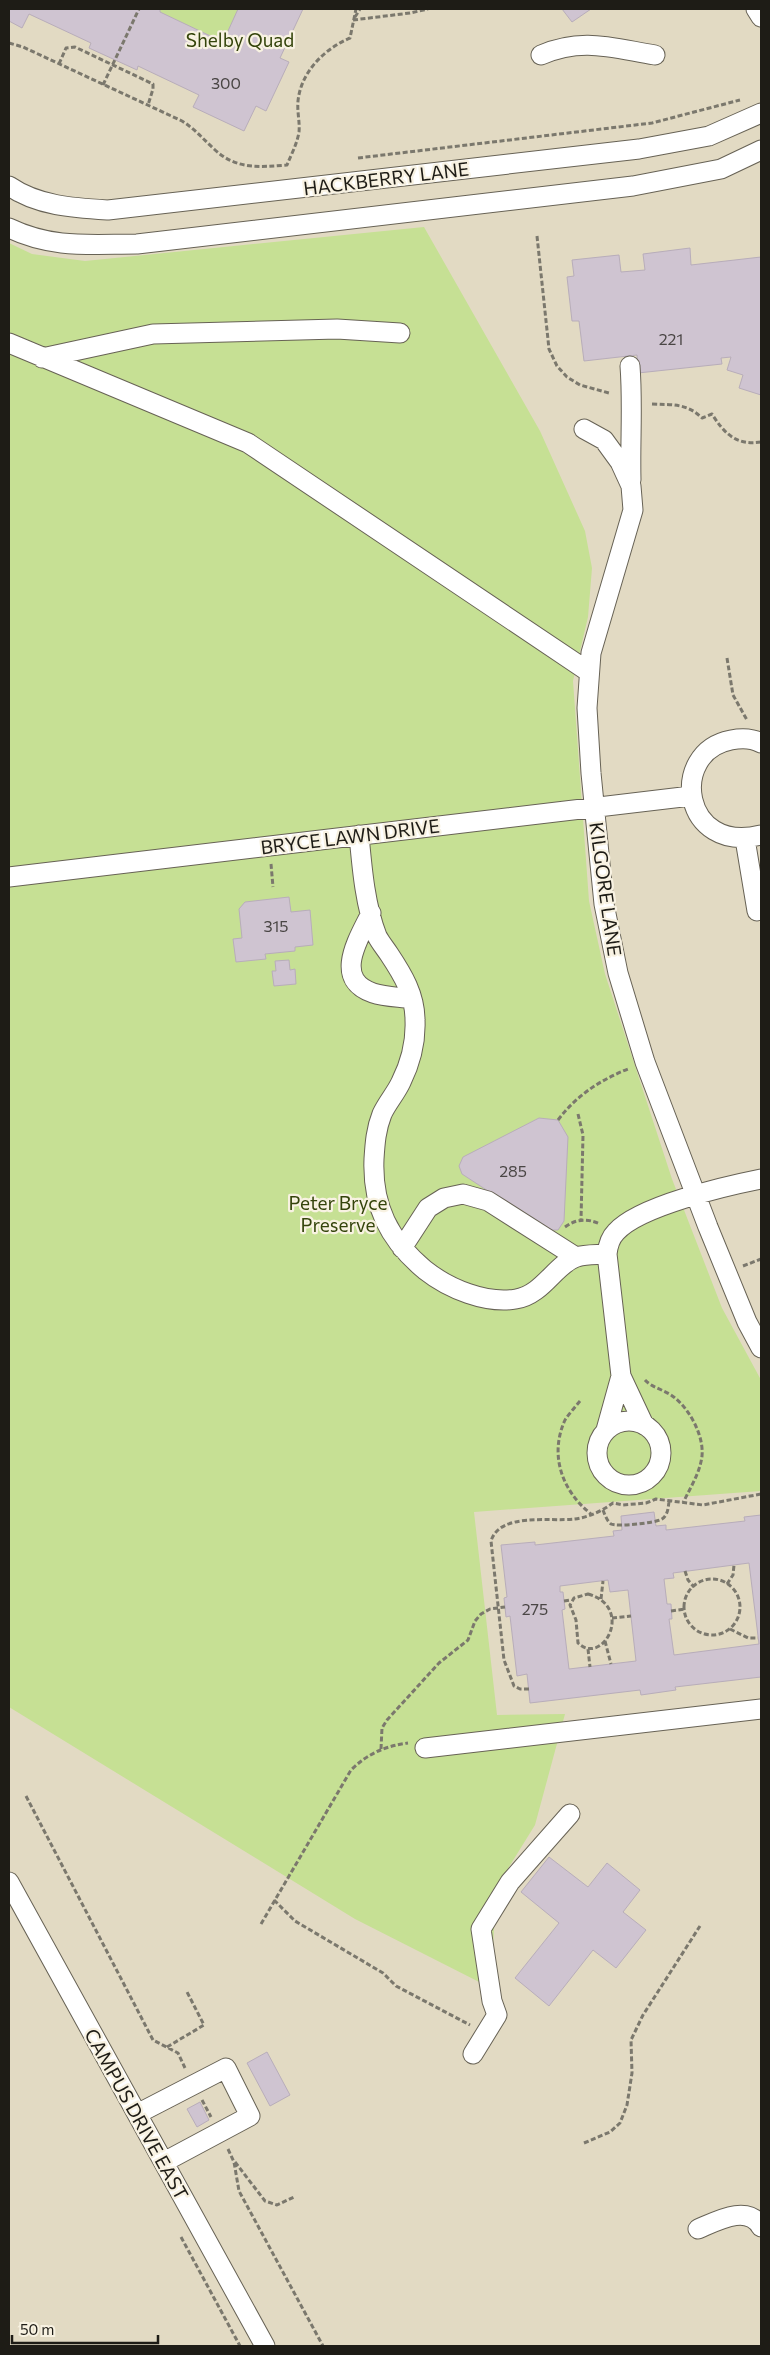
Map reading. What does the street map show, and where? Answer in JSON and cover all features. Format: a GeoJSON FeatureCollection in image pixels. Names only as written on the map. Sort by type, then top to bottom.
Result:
{"type":"FeatureCollection","features":[{"type":"Feature","properties":{"kind":"street"},"geometry":{"type":"LineString","coordinates":[[756,9],[761,17]]}},
{"type":"Feature","properties":{"kind":"street"},"geometry":{"type":"LineString","coordinates":[[541,55],[569,45],[586,44],[655,55]]}},
{"type":"Feature","properties":{"kind":"street","name":"HACKBERRY LANE"},"geometry":{"type":"LineString","coordinates":[[9,186],[20,194],[64,208],[108,210],[639,150],[709,136],[761,113]]}},
{"type":"Feature","properties":{"kind":"street","name":"HACKBERRY LANE"},"geometry":{"type":"LineString","coordinates":[[9,228],[26,237],[58,244],[137,244],[633,186],[721,169],[761,150]]}},
{"type":"Feature","properties":{"kind":"street"},"geometry":{"type":"LineString","coordinates":[[42,358],[153,334],[337,329],[400,333]]}},
{"type":"Feature","properties":{"kind":"street"},"geometry":{"type":"LineString","coordinates":[[9,343],[248,443],[589,672]]}},
{"type":"Feature","properties":{"kind":"street"},"geometry":{"type":"LineString","coordinates":[[630,366],[633,399],[630,435],[631,486]]}},
{"type":"Feature","properties":{"kind":"street","name":"KILGORE LANE"},"geometry":{"type":"LineString","coordinates":[[584,429],[604,440],[620,462],[631,486],[633,510],[591,653],[589,672],[587,708],[594,807],[604,904],[618,973],[645,1062],[747,1322],[761,1348]]}},
{"type":"Feature","properties":{"kind":"street"},"geometry":{"type":"LineString","coordinates":[[756,735],[724,741],[709,750],[698,763],[692,779],[691,796],[696,810],[704,823],[716,832],[730,838],[753,837],[757,911]]}},
{"type":"Feature","properties":{"kind":"street","name":"BRYCE LAWN DRIVE"},"geometry":{"type":"LineString","coordinates":[[9,877],[691,796]]}},
{"type":"Feature","properties":{"kind":"street"},"geometry":{"type":"LineString","coordinates":[[359,835],[362,870],[377,937],[401,972],[412,999],[416,1020],[414,1048],[401,1081],[382,1114],[375,1138],[373,1179],[377,1201],[385,1222],[402,1248],[435,1278],[459,1290],[494,1300],[518,1299],[527,1296],[539,1289],[576,1257],[607,1254]]}},
{"type":"Feature","properties":{"kind":"street"},"geometry":{"type":"LineString","coordinates":[[371,913],[354,948],[350,962],[353,976],[361,987],[374,993],[412,999]]}},
{"type":"Feature","properties":{"kind":"street"},"geometry":{"type":"LineString","coordinates":[[621,1376],[606,1430],[600,1438],[598,1448],[600,1467],[614,1482],[634,1485],[644,1482],[651,1476],[658,1468],[661,1458],[658,1439],[644,1425],[621,1376],[607,1254],[612,1237],[625,1223],[696,1195],[761,1179]]}},
{"type":"Feature","properties":{"kind":"street"},"geometry":{"type":"LineString","coordinates":[[402,1248],[428,1208],[444,1198],[462,1194],[473,1195],[488,1201],[576,1257]]}},
{"type":"Feature","properties":{"kind":"street"},"geometry":{"type":"LineString","coordinates":[[606,1430],[624,1421],[644,1425]]}},
{"type":"Feature","properties":{"kind":"street"},"geometry":{"type":"LineString","coordinates":[[425,1748],[761,1709]]}},
{"type":"Feature","properties":{"kind":"street"},"geometry":{"type":"LineString","coordinates":[[473,2054],[497,2015],[492,2001],[481,1929],[510,1882],[570,1814]]}},
{"type":"Feature","properties":{"kind":"street","name":"CAMPUS DRIVE EAST"},"geometry":{"type":"LineString","coordinates":[[9,1882],[265,2346]]}},
{"type":"Feature","properties":{"kind":"street"},"geometry":{"type":"LineString","coordinates":[[137,2114],[226,2068],[250,2116],[164,2162]]}},
{"type":"Feature","properties":{"kind":"street"},"geometry":{"type":"LineString","coordinates":[[698,2229],[728,2216],[738,2215],[748,2216],[761,2227]]}},
{"type":"Feature","properties":{"kind":"path"},"geometry":{"type":"LineString","coordinates":[[103,85],[138,9]]}},
{"type":"Feature","properties":{"kind":"path"},"geometry":{"type":"LineString","coordinates":[[9,43],[23,47],[191,127],[213,149],[233,163],[252,167],[287,165],[298,136],[298,101],[306,76],[326,53],[350,38],[356,9]]}},
{"type":"Feature","properties":{"kind":"path"},"geometry":{"type":"LineString","coordinates":[[354,20],[360,9]]}},
{"type":"Feature","properties":{"kind":"path"},"geometry":{"type":"LineString","coordinates":[[354,20],[427,9]]}},
{"type":"Feature","properties":{"kind":"path"},"geometry":{"type":"LineString","coordinates":[[59,64],[64,52],[68,47],[73,46],[153,84],[154,89],[148,105]]}},
{"type":"Feature","properties":{"kind":"path"},"geometry":{"type":"LineString","coordinates":[[358,158],[652,123],[748,98]]}},
{"type":"Feature","properties":{"kind":"path"},"geometry":{"type":"LineString","coordinates":[[537,236],[549,349],[557,366],[567,377],[580,385],[609,393]]}},
{"type":"Feature","properties":{"kind":"path"},"geometry":{"type":"LineString","coordinates":[[652,404],[683,405],[694,410],[702,418],[712,414],[723,431],[736,439],[761,442]]}},
{"type":"Feature","properties":{"kind":"path"},"geometry":{"type":"LineString","coordinates":[[727,658],[733,695],[756,735]]}},
{"type":"Feature","properties":{"kind":"path"},"geometry":{"type":"LineString","coordinates":[[558,1120],[570,1103],[586,1091],[614,1075],[645,1062]]}},
{"type":"Feature","properties":{"kind":"path"},"geometry":{"type":"LineString","coordinates":[[578,1114],[584,1135],[581,1220]]}},
{"type":"Feature","properties":{"kind":"path"},"geometry":{"type":"LineString","coordinates":[[740,1267],[761,1259]]}},
{"type":"Feature","properties":{"kind":"path"},"geometry":{"type":"LineString","coordinates":[[644,1378],[649,1384],[676,1398],[688,1412],[700,1441],[702,1455],[699,1468],[682,1503]]}},
{"type":"Feature","properties":{"kind":"path"},"geometry":{"type":"LineString","coordinates":[[580,1401],[566,1419],[559,1438],[558,1460],[562,1478],[579,1505],[591,1514]]}},
{"type":"Feature","properties":{"kind":"path"},"geometry":{"type":"LineString","coordinates":[[528,1689],[520,1689],[514,1686],[504,1660],[492,1541],[494,1534],[510,1523],[559,1520],[591,1514],[603,1510],[613,1503],[623,1505],[646,1503],[656,1499],[669,1502],[703,1504],[761,1494]]}},
{"type":"Feature","properties":{"kind":"path"},"geometry":{"type":"LineString","coordinates":[[603,1510],[606,1518],[612,1524],[620,1526],[658,1521],[664,1518],[668,1512],[669,1502]]}},
{"type":"Feature","properties":{"kind":"path"},"geometry":{"type":"LineString","coordinates":[[727,1584],[733,1575],[734,1565]]}},
{"type":"Feature","properties":{"kind":"path"},"geometry":{"type":"LineString","coordinates":[[686,1571],[688,1580],[694,1587]]}},
{"type":"Feature","properties":{"kind":"path"},"geometry":{"type":"LineString","coordinates":[[714,1579],[727,1584],[737,1594],[740,1603],[736,1621],[730,1629],[714,1635],[705,1634],[690,1624],[685,1609],[686,1598],[694,1587],[705,1580],[714,1579]]}},
{"type":"Feature","properties":{"kind":"path"},"geometry":{"type":"LineString","coordinates":[[601,1600],[603,1581]]}},
{"type":"Feature","properties":{"kind":"path"},"geometry":{"type":"LineString","coordinates":[[564,1601],[571,1600],[579,1595],[588,1594],[601,1600],[610,1610],[612,1626],[605,1641],[598,1646],[588,1648],[578,1643],[576,1620],[570,1605],[571,1600]]}},
{"type":"Feature","properties":{"kind":"path"},"geometry":{"type":"LineString","coordinates":[[381,1749],[382,1728],[387,1720],[439,1662],[468,1640],[475,1621],[482,1614],[490,1609],[505,1607]]}},
{"type":"Feature","properties":{"kind":"path"},"geometry":{"type":"LineString","coordinates":[[671,1611],[685,1609]]}},
{"type":"Feature","properties":{"kind":"path"},"geometry":{"type":"LineString","coordinates":[[612,1618],[631,1616]]}},
{"type":"Feature","properties":{"kind":"path"},"geometry":{"type":"LineString","coordinates":[[730,1629],[748,1638],[758,1638]]}},
{"type":"Feature","properties":{"kind":"path"},"geometry":{"type":"LineString","coordinates":[[605,1641],[611,1664]]}},
{"type":"Feature","properties":{"kind":"path"},"geometry":{"type":"LineString","coordinates":[[588,1648],[590,1667]]}},
{"type":"Feature","properties":{"kind":"path"},"geometry":{"type":"LineString","coordinates":[[261,1924],[351,1770],[363,1758],[381,1749],[411,1743],[425,1748]]}},
{"type":"Feature","properties":{"kind":"path"},"geometry":{"type":"LineString","coordinates":[[274,1900],[295,1921],[383,1973],[396,1986],[440,2011],[454,2015],[486,2035]]}},
{"type":"Feature","properties":{"kind":"path"},"geometry":{"type":"LineString","coordinates":[[584,2143],[610,2132],[620,2124],[627,2105],[632,2073],[631,2040],[643,2015],[700,1926]]}},
{"type":"Feature","properties":{"kind":"path"},"geometry":{"type":"LineString","coordinates":[[166,2047],[204,2025],[186,1990]]}},
{"type":"Feature","properties":{"kind":"path"},"geometry":{"type":"LineString","coordinates":[[234,2162],[265,2201],[277,2205],[294,2197]]}},
{"type":"Feature","properties":{"kind":"shaded area"},"geometry":{"type":"Polygon","coordinates":[[[9,9],[761,9],[761,2346],[9,2346],[9,9]]]}},
{"type":"Feature","properties":{"kind":"green space","name":"Shelby Quad"},"geometry":{"type":"Polygon","coordinates":[[[107,9],[289,9],[254,79],[107,9]]]}},
{"type":"Feature","properties":{"kind":"green space","name":"Peter Bryce Preserve"},"geometry":{"type":"Polygon","coordinates":[[[424,227],[540,431],[585,531],[592,568],[588,617],[573,681],[589,901],[605,974],[672,1179],[722,1308],[761,1380],[761,1491],[474,1512],[497,1715],[565,1714],[535,1825],[496,1888],[491,1988],[355,1919],[9,1707],[9,243],[32,254],[85,261],[424,227]]]}},
{"type":"Feature","properties":{"kind":"building"},"geometry":{"type":"Polygon","coordinates":[[[9,9],[160,9],[160,12],[223,42],[238,9],[303,9],[280,58],[289,62],[266,111],[256,106],[244,131],[193,107],[199,95],[138,66],[137,70],[89,48],[91,43],[29,14],[22,28],[9,21],[9,9]]]}},
{"type":"Feature","properties":{"kind":"building"},"geometry":{"type":"Polygon","coordinates":[[[562,9],[591,9],[572,22],[562,9]]]}},
{"type":"Feature","properties":{"kind":"building"},"geometry":{"type":"Polygon","coordinates":[[[690,248],[691,265],[761,257],[761,395],[739,388],[743,375],[727,370],[731,357],[721,358],[722,364],[638,373],[637,355],[584,361],[579,321],[572,321],[567,277],[574,276],[572,260],[619,255],[621,272],[645,270],[643,254],[690,248]]]}},
{"type":"Feature","properties":{"kind":"building"},"geometry":{"type":"Polygon","coordinates":[[[289,897],[291,912],[310,910],[313,945],[295,947],[295,951],[265,954],[266,959],[236,962],[233,939],[242,938],[239,909],[245,902],[289,897]]]}},
{"type":"Feature","properties":{"kind":"building"},"geometry":{"type":"Polygon","coordinates":[[[289,960],[290,970],[295,969],[296,984],[274,986],[272,971],[276,971],[275,961],[289,960]]]}},
{"type":"Feature","properties":{"kind":"building"},"geometry":{"type":"Polygon","coordinates":[[[539,1118],[558,1120],[568,1137],[564,1221],[558,1230],[548,1230],[462,1174],[459,1166],[463,1157],[539,1118]]]}},
{"type":"Feature","properties":{"kind":"building"},"geometry":{"type":"Polygon","coordinates":[[[654,1512],[656,1526],[666,1525],[666,1530],[745,1521],[744,1517],[761,1515],[761,1677],[675,1687],[676,1690],[641,1695],[640,1690],[530,1703],[527,1674],[517,1676],[510,1616],[506,1617],[504,1598],[507,1597],[501,1545],[535,1542],[535,1545],[614,1536],[613,1531],[622,1530],[621,1516],[654,1512]],[[749,1563],[673,1573],[674,1578],[664,1579],[667,1604],[671,1604],[672,1619],[669,1619],[674,1655],[759,1644],[749,1563]],[[608,1580],[560,1586],[560,1592],[563,1592],[565,1609],[562,1610],[569,1669],[636,1661],[628,1590],[610,1592],[608,1580]]]}},
{"type":"Feature","properties":{"kind":"building"},"geometry":{"type":"Polygon","coordinates":[[[549,1857],[588,1887],[607,1863],[640,1890],[623,1912],[646,1930],[616,1968],[593,1950],[549,2006],[515,1978],[559,1923],[521,1892],[549,1857]]]}},
{"type":"Feature","properties":{"kind":"building"},"geometry":{"type":"Polygon","coordinates":[[[267,2052],[290,2095],[270,2106],[247,2063],[267,2052]]]}},
{"type":"Feature","properties":{"kind":"building"},"geometry":{"type":"Polygon","coordinates":[[[200,2102],[209,2120],[197,2127],[187,2109],[200,2102]]]}}]}
